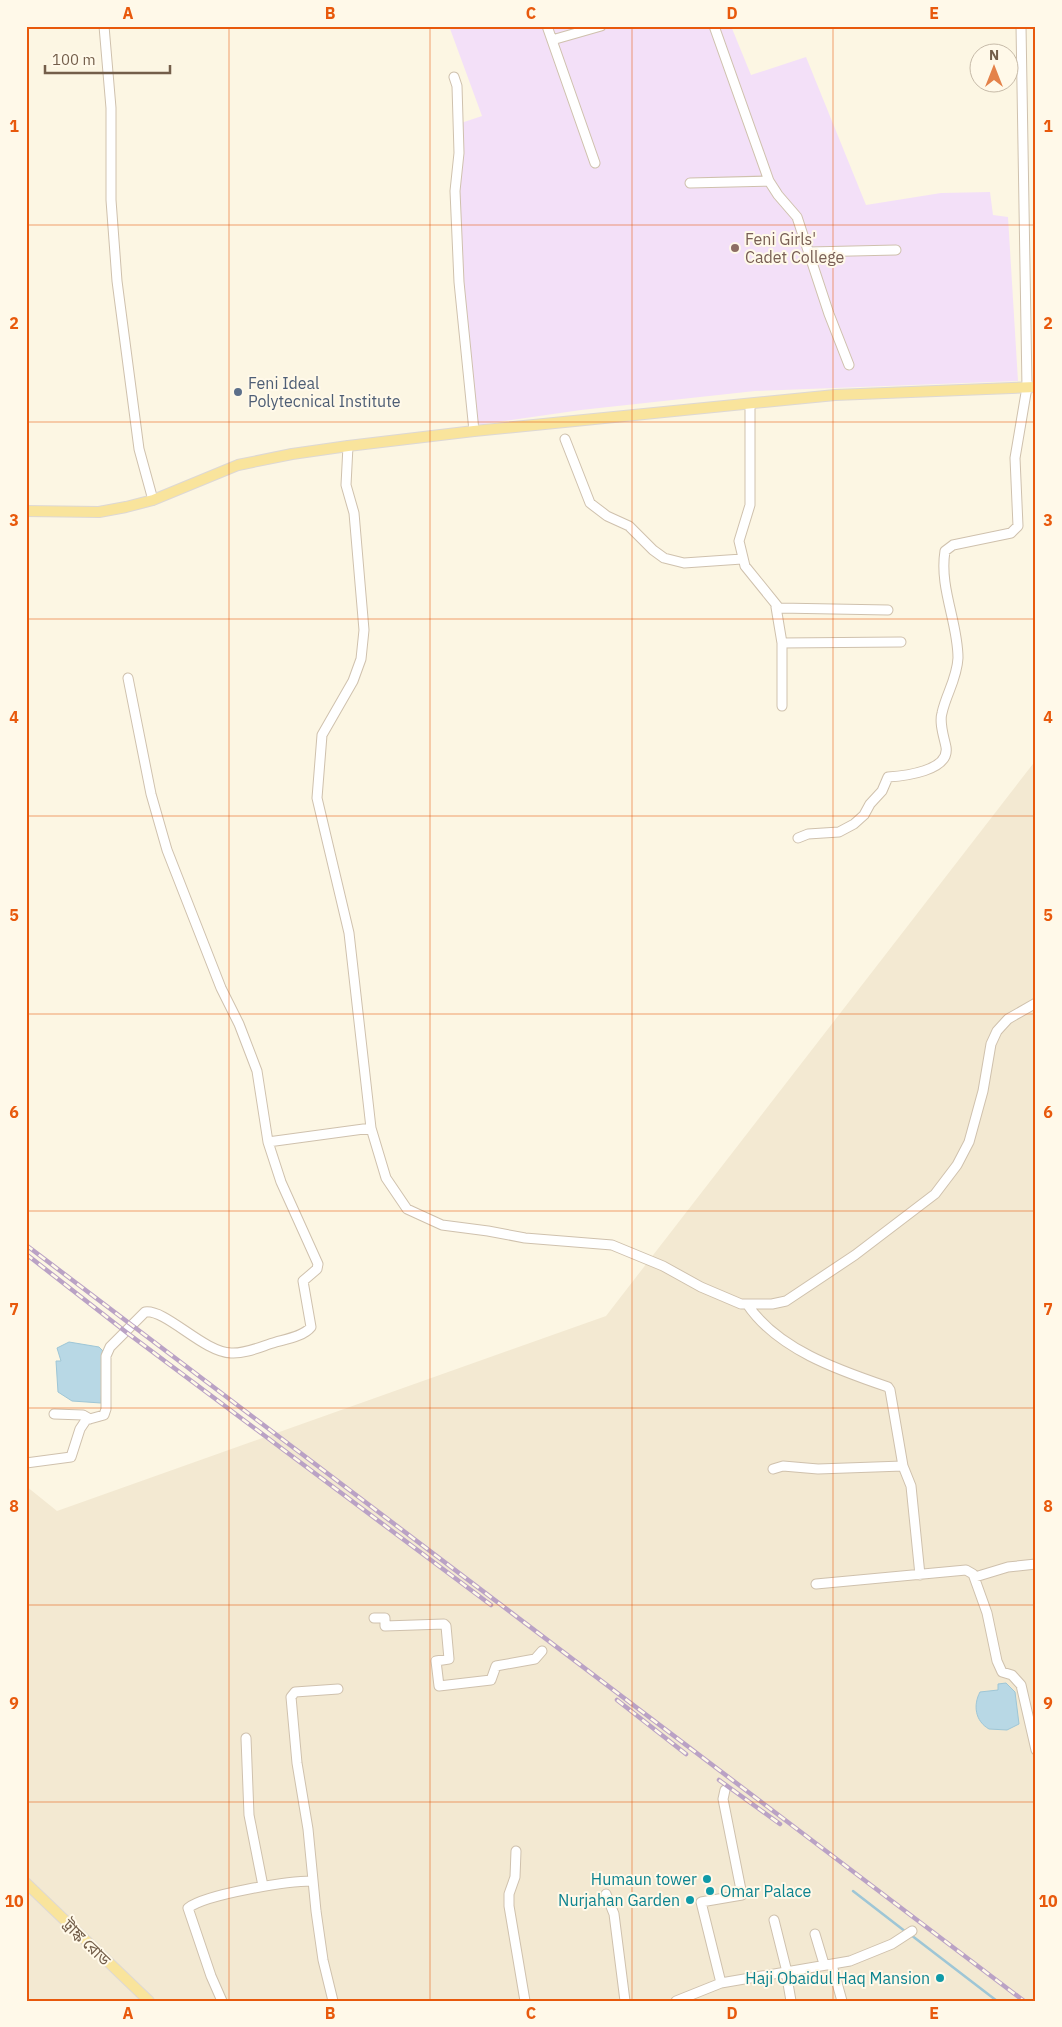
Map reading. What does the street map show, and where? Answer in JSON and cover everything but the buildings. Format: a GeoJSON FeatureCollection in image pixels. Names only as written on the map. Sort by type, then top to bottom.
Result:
{"type":"FeatureCollection","features":[{"type":"Feature","properties":{"kind":"main road"},"geometry":{"type":"LineString","coordinates":[[26,511],[99,512],[126,508],[152,500],[238,465],[292,454],[348,446],[474,431],[835,395],[1031,387]]}},
{"type":"Feature","properties":{"kind":"main road","name":"ট্রাঙ্ক রোড"},"geometry":{"type":"LineString","coordinates":[[26,1883],[148,2001]]}},
{"type":"Feature","properties":{"kind":"street"},"geometry":{"type":"LineString","coordinates":[[104,26],[111,108],[111,200],[118,282],[139,448],[152,500]]}},
{"type":"Feature","properties":{"kind":"street"},"geometry":{"type":"LineString","coordinates":[[547,26],[595,163]]}},
{"type":"Feature","properties":{"kind":"street"},"geometry":{"type":"LineString","coordinates":[[552,40],[601,26]]}},
{"type":"Feature","properties":{"kind":"street"},"geometry":{"type":"LineString","coordinates":[[714,26],[769,180],[778,195],[796,217],[849,365]]}},
{"type":"Feature","properties":{"kind":"street"},"geometry":{"type":"LineString","coordinates":[[798,838],[808,834],[839,832],[854,824],[864,815],[870,804],[882,791],[888,777],[936,767],[946,753],[941,715],[955,680],[958,659],[946,593],[945,551],[953,545],[1012,533],[1018,526],[1015,458],[1031,387],[1020,26]]}},
{"type":"Feature","properties":{"kind":"street"},"geometry":{"type":"LineString","coordinates":[[454,77],[457,86],[459,153],[455,191],[459,282],[474,431]]}},
{"type":"Feature","properties":{"kind":"street"},"geometry":{"type":"LineString","coordinates":[[690,183],[769,180]]}},
{"type":"Feature","properties":{"kind":"street"},"geometry":{"type":"LineString","coordinates":[[809,252],[896,250]]}},
{"type":"Feature","properties":{"kind":"street"},"geometry":{"type":"LineString","coordinates":[[750,404],[750,505],[739,541],[742,559],[753,579],[776,607],[782,643],[782,706]]}},
{"type":"Feature","properties":{"kind":"street"},"geometry":{"type":"LineString","coordinates":[[565,439],[590,503],[608,516],[629,526],[652,550],[664,558],[684,563],[742,559]]}},
{"type":"Feature","properties":{"kind":"street"},"geometry":{"type":"LineString","coordinates":[[348,446],[346,485],[354,513],[364,630],[361,659],[353,681],[322,735],[316,798],[349,933],[371,1128],[386,1178],[407,1209],[442,1225],[525,1238],[612,1245],[663,1266],[709,1290],[747,1304],[772,1304],[786,1301],[855,1256],[935,1194],[957,1165],[969,1142],[983,1091],[992,1044],[997,1031],[1008,1019],[1036,1003]]}},
{"type":"Feature","properties":{"kind":"street"},"geometry":{"type":"LineString","coordinates":[[776,607],[792,610],[888,610]]}},
{"type":"Feature","properties":{"kind":"street"},"geometry":{"type":"LineString","coordinates":[[782,643],[901,642]]}},
{"type":"Feature","properties":{"kind":"street"},"geometry":{"type":"LineString","coordinates":[[26,1463],[71,1458],[80,1429],[86,1420],[104,1415],[106,1409],[106,1356],[110,1347],[145,1312],[157,1314],[211,1348],[232,1353],[294,1337],[307,1332],[311,1327],[303,1281],[317,1269],[318,1264],[281,1182],[268,1142],[257,1071],[239,1024],[221,988],[167,850],[151,794],[128,678]]}},
{"type":"Feature","properties":{"kind":"street"},"geometry":{"type":"LineString","coordinates":[[268,1142],[371,1128]]}},
{"type":"Feature","properties":{"kind":"street"},"geometry":{"type":"LineString","coordinates":[[747,1304],[757,1319],[798,1349],[830,1367],[888,1387],[890,1390],[903,1466],[911,1486],[920,1576]]}},
{"type":"Feature","properties":{"kind":"street"},"geometry":{"type":"LineString","coordinates":[[54,1414],[83,1415],[90,1419]]}},
{"type":"Feature","properties":{"kind":"street"},"geometry":{"type":"LineString","coordinates":[[773,1469],[783,1466],[818,1469],[903,1466]]}},
{"type":"Feature","properties":{"kind":"street"},"geometry":{"type":"LineString","coordinates":[[975,1577],[1008,1567],[1036,1564]]}},
{"type":"Feature","properties":{"kind":"street"},"geometry":{"type":"LineString","coordinates":[[816,1584],[920,1576],[966,1570],[974,1574],[987,1613],[997,1661],[1002,1672],[1012,1675],[1023,1689],[1036,1750]]}},
{"type":"Feature","properties":{"kind":"street"},"geometry":{"type":"LineString","coordinates":[[374,1618],[385,1618],[385,1626],[444,1624],[446,1626],[449,1659],[436,1661],[439,1686],[491,1680],[496,1666],[535,1659],[542,1650]]}},
{"type":"Feature","properties":{"kind":"street"},"geometry":{"type":"LineString","coordinates":[[333,2001],[323,1960],[312,1881],[308,1828],[297,1763],[291,1694],[338,1689]]}},
{"type":"Feature","properties":{"kind":"street"},"geometry":{"type":"LineString","coordinates":[[246,1738],[249,1815],[263,1886]]}},
{"type":"Feature","properties":{"kind":"street"},"geometry":{"type":"LineString","coordinates":[[721,1983],[701,1902],[742,1895],[723,1799],[724,1790]]}},
{"type":"Feature","properties":{"kind":"street"},"geometry":{"type":"LineString","coordinates":[[516,1851],[515,1877],[509,1894],[509,1906],[525,2001]]}},
{"type":"Feature","properties":{"kind":"street"},"geometry":{"type":"LineString","coordinates":[[222,2001],[211,1976],[188,1908],[263,1886],[294,1881],[312,1881]]}},
{"type":"Feature","properties":{"kind":"street"},"geometry":{"type":"LineString","coordinates":[[606,1894],[614,1914],[625,2001]]}},
{"type":"Feature","properties":{"kind":"street"},"geometry":{"type":"LineString","coordinates":[[774,1920],[787,1972],[791,2001]]}},
{"type":"Feature","properties":{"kind":"street"},"geometry":{"type":"LineString","coordinates":[[676,2001],[721,1983],[832,1965],[871,1954],[912,1931]]}},
{"type":"Feature","properties":{"kind":"street"},"geometry":{"type":"LineString","coordinates":[[815,1934],[824,1964],[832,1965]]}},
{"type":"Feature","properties":{"kind":"street"},"geometry":{"type":"LineString","coordinates":[[832,1965],[842,2001]]}},
{"type":"Feature","properties":{"kind":"shaded area","name":"Feni Girls' Cadet College"},"geometry":{"type":"Polygon","coordinates":[[[449,26],[731,26],[751,75],[806,57],[866,205],[941,193],[990,192],[993,215],[1008,217],[1018,381],[755,391],[581,410],[476,425],[460,279],[455,125],[482,116],[449,26]]]}},
{"type":"Feature","properties":{"kind":"shaded area"},"geometry":{"type":"Polygon","coordinates":[[[1036,760],[1036,2001],[26,2001],[26,1486],[57,1511],[606,1316],[1036,760]]]}},
{"type":"Feature","properties":{"kind":"water"},"geometry":{"type":"Polygon","coordinates":[[[69,1342],[99,1347],[104,1352],[101,1403],[72,1401],[58,1392],[56,1361],[61,1361],[57,1348],[69,1342]]]}},
{"type":"Feature","properties":{"kind":"water"},"geometry":{"type":"Polygon","coordinates":[[[1006,1683],[1015,1692],[1019,1724],[1007,1730],[989,1729],[984,1726],[978,1717],[976,1702],[980,1692],[998,1690],[998,1684],[1006,1683]]]}},
{"type":"Feature","properties":{"kind":"waterway"},"geometry":{"type":"LineString","coordinates":[[853,1891],[906,1932]]}},
{"type":"Feature","properties":{"kind":"waterway"},"geometry":{"type":"LineString","coordinates":[[911,1935],[997,2001]]}},
{"type":"Feature","properties":{"kind":"railway"},"geometry":{"type":"LineString","coordinates":[[26,1245],[1024,2001]]}},
{"type":"Feature","properties":{"kind":"railway"},"geometry":{"type":"LineString","coordinates":[[26,1254],[126,1332],[491,1605]]}},
{"type":"Feature","properties":{"kind":"railway"},"geometry":{"type":"LineString","coordinates":[[617,1700],[686,1754]]}},
{"type":"Feature","properties":{"kind":"railway"},"geometry":{"type":"LineString","coordinates":[[719,1780],[780,1824]]}},
{"type":"Feature","properties":{"kind":"place","name":"Feni Girls' Cadet College"},"geometry":{"type":"Point","coordinates":[735,248]}},
{"type":"Feature","properties":{"kind":"place","name":"Feni Ideal Polytecnical Institute"},"geometry":{"type":"Point","coordinates":[238,392]}},
{"type":"Feature","properties":{"kind":"place","name":"Humaun tower"},"geometry":{"type":"Point","coordinates":[707,1879]}},
{"type":"Feature","properties":{"kind":"place","name":"Omar Palace"},"geometry":{"type":"Point","coordinates":[710,1891]}},
{"type":"Feature","properties":{"kind":"place","name":"Nurjahan Garden"},"geometry":{"type":"Point","coordinates":[690,1900]}},
{"type":"Feature","properties":{"kind":"place","name":"Haji Obaidul Haq Mansion"},"geometry":{"type":"Point","coordinates":[940,1978]}}]}
